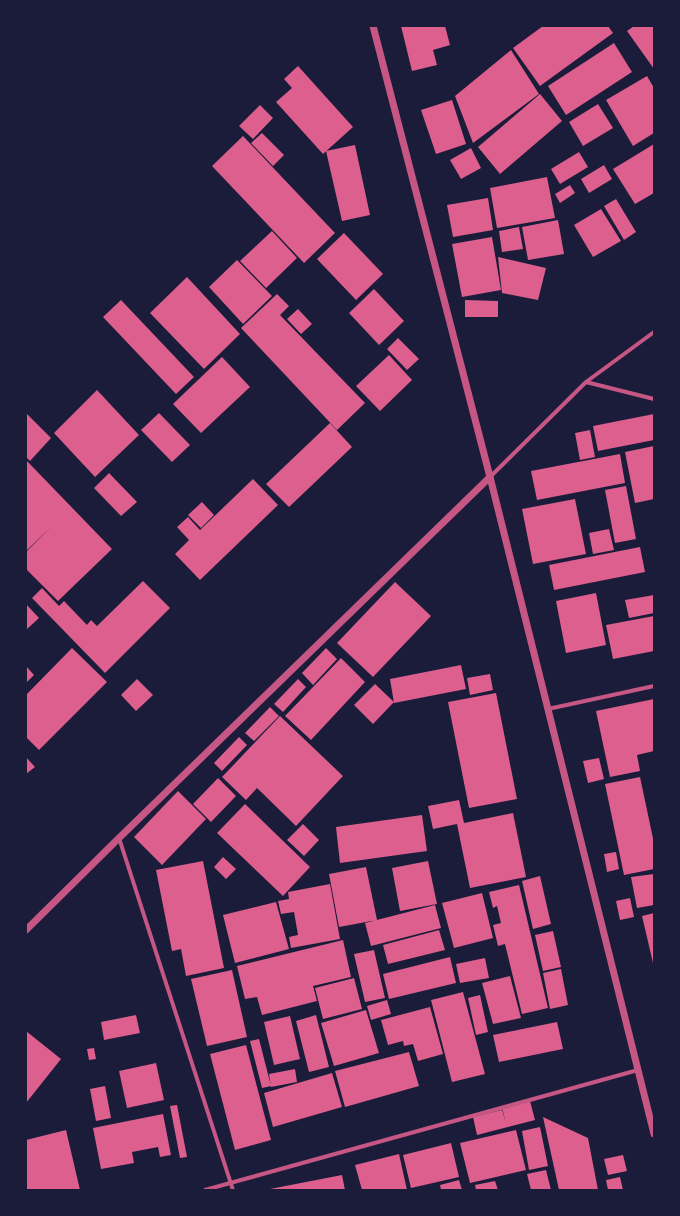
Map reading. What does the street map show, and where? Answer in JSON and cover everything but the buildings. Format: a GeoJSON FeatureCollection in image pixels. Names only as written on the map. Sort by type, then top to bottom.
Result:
{"type":"FeatureCollection","features":[{"type":"Feature","properties":{"kind":"street"},"geometry":{"type":"LineString","coordinates":[[373,26],[490,477],[654,1134]]}},
{"type":"Feature","properties":{"kind":"street"},"geometry":{"type":"LineString","coordinates":[[26,930],[586,382],[654,332]]}},
{"type":"Feature","properties":{"kind":"street"},"geometry":{"type":"LineString","coordinates":[[586,382],[654,399]]}},
{"type":"Feature","properties":{"kind":"street"},"geometry":{"type":"LineString","coordinates":[[548,709],[654,686]]}},
{"type":"Feature","properties":{"kind":"street"},"geometry":{"type":"LineString","coordinates":[[119,838],[233,1190]]}},
{"type":"Feature","properties":{"kind":"street"},"geometry":{"type":"LineString","coordinates":[[205,1190],[638,1070]]}}]}
